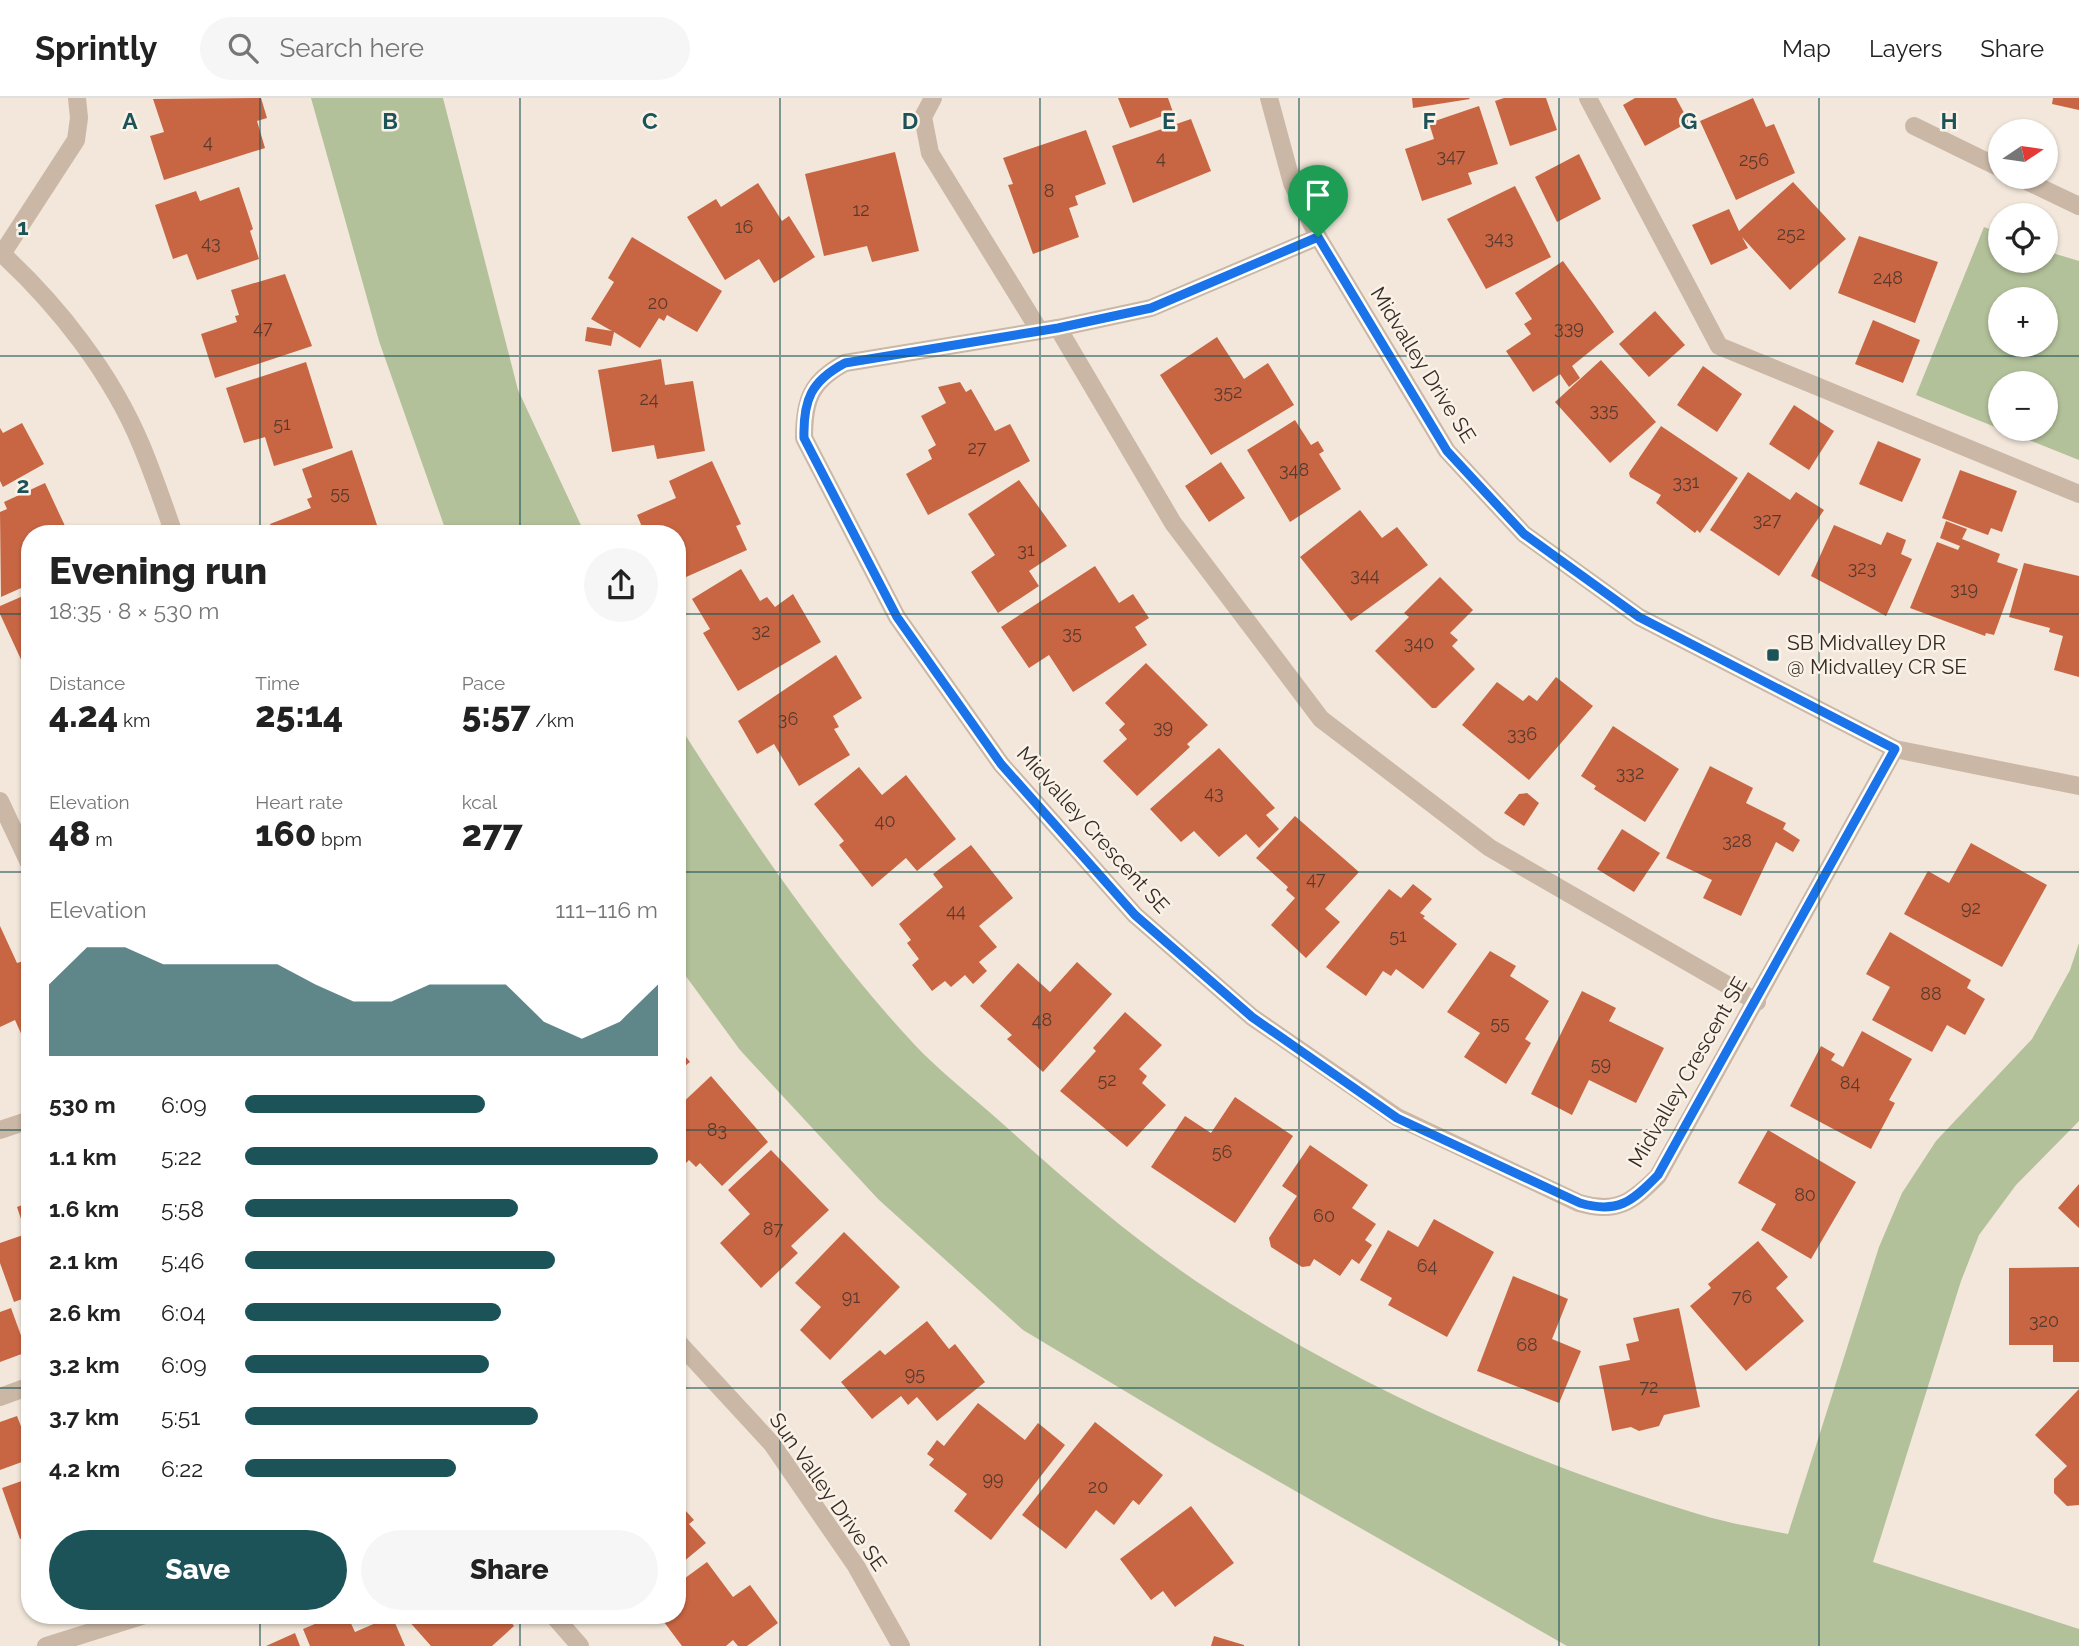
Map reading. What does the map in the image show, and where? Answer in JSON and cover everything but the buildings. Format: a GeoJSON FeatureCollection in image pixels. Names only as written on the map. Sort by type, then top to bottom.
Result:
{"type":"FeatureCollection","features":[{"type":"Feature","properties":{"kind":"street"},"geometry":{"type":"LineString","coordinates":[[77,98],[76,139],[1,253],[64,320],[115,394],[142,445],[171,525]]}},
{"type":"Feature","properties":{"kind":"street"},"geometry":{"type":"LineString","coordinates":[[933,98],[923,117],[930,153],[1039,330]]}},
{"type":"Feature","properties":{"kind":"street","name":"Midvalley Drive SE"},"geometry":{"type":"LineString","coordinates":[[1269,98],[1293,183],[1318,237],[1447,451],[1524,534],[1639,617],[1895,749],[2079,786]]}},
{"type":"Feature","properties":{"kind":"street"},"geometry":{"type":"LineString","coordinates":[[1588,98],[1719,346],[2079,494]]}},
{"type":"Feature","properties":{"kind":"street"},"geometry":{"type":"LineString","coordinates":[[1914,126],[1988,162]]}},
{"type":"Feature","properties":{"kind":"street"},"geometry":{"type":"LineString","coordinates":[[2043,189],[2079,206]]}},
{"type":"Feature","properties":{"kind":"street","name":"Midvalley Crescent SE"},"geometry":{"type":"LineString","coordinates":[[1318,237],[1151,308],[1058,328],[845,363],[825,374],[811,391],[804,420],[804,438],[897,617],[1001,764],[1135,915],[1252,1017],[1397,1118],[1580,1203],[1603,1210],[1639,1195],[1658,1175],[1757,1002],[1895,749]]}},
{"type":"Feature","properties":{"kind":"street"},"geometry":{"type":"LineString","coordinates":[[1058,328],[1173,523],[1321,719],[1490,848],[1757,1002]]}},
{"type":"Feature","properties":{"kind":"street"},"geometry":{"type":"LineString","coordinates":[[1,805],[21,846]]}},
{"type":"Feature","properties":{"kind":"street"},"geometry":{"type":"LineString","coordinates":[[0,1130],[21,1123]]}},
{"type":"Feature","properties":{"kind":"street","name":"Sun Valley Drive SE"},"geometry":{"type":"LineString","coordinates":[[686,1351],[772,1444],[856,1566],[901,1646]]}},
{"type":"Feature","properties":{"kind":"street"},"geometry":{"type":"LineString","coordinates":[[0,1397],[21,1389]]}},
{"type":"Feature","properties":{"kind":"street"},"geometry":{"type":"LineString","coordinates":[[46,1646],[116,1624]]}},
{"type":"Feature","properties":{"kind":"street"},"geometry":{"type":"LineString","coordinates":[[561,1624],[580,1646]]}},
{"type":"Feature","properties":{"kind":"green space"},"geometry":{"type":"Polygon","coordinates":[[[311,98],[443,98],[518,390],[581,525],[444,525],[379,341],[311,98]]]}},
{"type":"Feature","properties":{"kind":"green space"},"geometry":{"type":"Polygon","coordinates":[[[1984,227],[1988,228],[1988,273],[2058,273],[2058,255],[2079,261],[2079,460],[2031,441],[2058,441],[2058,371],[1988,371],[1988,424],[1916,395],[1984,227]]]}},
{"type":"Feature","properties":{"kind":"green space"},"geometry":{"type":"Polygon","coordinates":[[[686,736],[731,806],[817,928],[913,1043],[1079,1191],[1158,1254],[1214,1293],[1327,1361],[1448,1420],[1573,1472],[1635,1494],[1709,1517],[1788,1534],[1879,1247],[1902,1193],[1936,1141],[2032,1039],[2070,970],[2079,943],[2079,1121],[2016,1185],[1979,1235],[1961,1281],[1873,1562],[2079,1629],[2079,1646],[1567,1646],[1215,1445],[1023,1330],[878,1199],[740,1050],[686,976],[686,736]]]}},
{"type":"Feature","properties":{"kind":"place","name":"SB Midvalley DR @ Midvalley CR SE"},"geometry":{"type":"Point","coordinates":[1773,655]}},
{"type":"Feature","properties":{"kind":"route"},"geometry":{"type":"LineString","coordinates":[[1318,237],[1447,451],[1524,534],[1639,617],[1895,749],[1757,1002],[1658,1175],[1639,1195],[1617,1206],[1603,1210],[1580,1203],[1397,1118],[1252,1017],[1135,915],[1069,845],[1001,764],[897,617],[804,438],[804,420],[811,391],[825,374],[845,363],[1058,328],[1151,308],[1318,237]]}}]}
